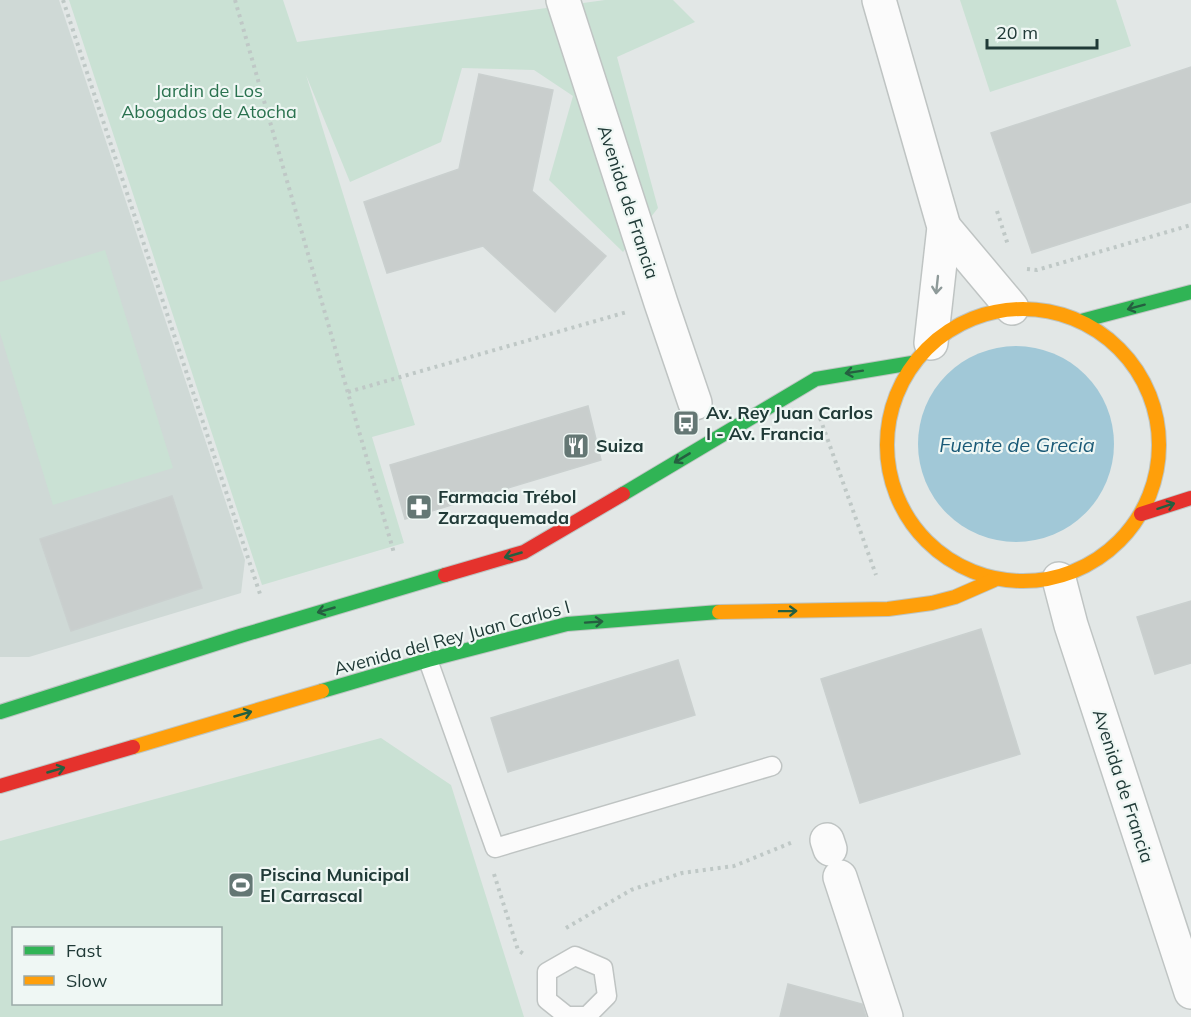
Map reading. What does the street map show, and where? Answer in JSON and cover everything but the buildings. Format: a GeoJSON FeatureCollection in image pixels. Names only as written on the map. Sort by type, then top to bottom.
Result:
{"type":"FeatureCollection","features":[{"type":"Feature","properties":{"kind":"main road"},"geometry":{"type":"LineString","coordinates":[[1082,321],[1191,292]]}},
{"type":"Feature","properties":{"kind":"main road"},"geometry":{"type":"LineString","coordinates":[[1012,308],[1047,310],[1082,321],[1119,347],[1146,384],[1159,427],[1158,472],[1142,514],[1105,555],[1059,579],[1025,583],[994,580],[943,558],[905,518],[886,467],[889,412],[921,353],[952,327],[976,314],[1012,308]]}},
{"type":"Feature","properties":{"kind":"main road"},"geometry":{"type":"LineString","coordinates":[[0,712],[240,636],[524,552],[816,379],[921,353]]}},
{"type":"Feature","properties":{"kind":"main road"},"geometry":{"type":"LineString","coordinates":[[1142,514],[1191,498]]}},
{"type":"Feature","properties":{"kind":"main road","name":"Avenida del Rey Juan Carlos I"},"geometry":{"type":"LineString","coordinates":[[0,786],[428,660],[567,624],[722,612],[888,609],[932,603],[955,597],[994,580]]}},
{"type":"Feature","properties":{"kind":"street","name":"Avenida de Francia"},"geometry":{"type":"LineString","coordinates":[[563,0],[695,403]]}},
{"type":"Feature","properties":{"kind":"street"},"geometry":{"type":"LineString","coordinates":[[879,0],[944,227],[1012,308]]}},
{"type":"Feature","properties":{"kind":"street"},"geometry":{"type":"LineString","coordinates":[[921,353],[944,227]]}},
{"type":"Feature","properties":{"kind":"street","name":"Avenida de Francia"},"geometry":{"type":"LineString","coordinates":[[1059,579],[1071,625],[1191,992]]}},
{"type":"Feature","properties":{"kind":"street"},"geometry":{"type":"LineString","coordinates":[[823,852],[886,1017]]}},
{"type":"Feature","properties":{"kind":"lane"},"geometry":{"type":"LineString","coordinates":[[428,660],[495,848],[772,766]]}},
{"type":"Feature","properties":{"kind":"lane"},"geometry":{"type":"LineString","coordinates":[[575,956],[603,968],[607,996],[587,1016],[567,1016],[547,1000],[547,972],[575,956]]}},
{"type":"Feature","properties":{"kind":"path"},"geometry":{"type":"LineString","coordinates":[[63,0],[261,597]]}},
{"type":"Feature","properties":{"kind":"path"},"geometry":{"type":"LineString","coordinates":[[235,0],[404,587]]}},
{"type":"Feature","properties":{"kind":"path"},"geometry":{"type":"LineString","coordinates":[[997,211],[1011,256]]}},
{"type":"Feature","properties":{"kind":"path"},"geometry":{"type":"LineString","coordinates":[[1021,269],[1037,270],[1191,225]]}},
{"type":"Feature","properties":{"kind":"path"},"geometry":{"type":"LineString","coordinates":[[348,392],[661,303]]}},
{"type":"Feature","properties":{"kind":"path"},"geometry":{"type":"LineString","coordinates":[[808,384],[888,609]]}},
{"type":"Feature","properties":{"kind":"path"},"geometry":{"type":"LineString","coordinates":[[566,961],[565,929],[631,890],[682,873],[823,852]]}},
{"type":"Feature","properties":{"kind":"path"},"geometry":{"type":"LineString","coordinates":[[494,873],[518,950]]}},
{"type":"Feature","properties":{"kind":"shaded area"},"geometry":{"type":"Polygon","coordinates":[[[0,0],[59,0],[245,560],[241,593],[29,657],[0,657],[0,0]]]}},
{"type":"Feature","properties":{"kind":"green space","name":"Jardin de Los Abogados de Atocha"},"geometry":{"type":"Polygon","coordinates":[[[69,0],[283,0],[297,42],[605,0],[673,0],[695,22],[617,57],[658,208],[623,252],[549,180],[573,96],[534,70],[462,68],[441,142],[350,182],[306,75],[415,425],[372,437],[404,543],[262,585],[69,0]]]}},
{"type":"Feature","properties":{"kind":"green space"},"geometry":{"type":"Polygon","coordinates":[[[960,0],[1116,0],[1131,46],[990,92],[960,0]]]}},
{"type":"Feature","properties":{"kind":"green space"},"geometry":{"type":"Polygon","coordinates":[[[105,250],[173,468],[53,505],[0,333],[0,282],[105,250]]]}},
{"type":"Feature","properties":{"kind":"green space","name":"Piscina Municipal El Carrascal"},"geometry":{"type":"Polygon","coordinates":[[[381,738],[451,785],[524,1017],[0,1017],[0,841],[381,738]]]}},
{"type":"Feature","properties":{"kind":"water","name":"Fuente de Grecia"},"geometry":{"type":"Polygon","coordinates":[[[1016,346],[1035,348],[1053,354],[1070,363],[1085,375],[1097,390],[1106,407],[1112,425],[1114,444],[1112,463],[1106,481],[1097,498],[1085,513],[1070,525],[1053,534],[1035,540],[1016,542],[997,540],[979,534],[962,525],[947,513],[935,498],[926,481],[920,463],[918,444],[920,425],[926,407],[935,390],[947,375],[962,363],[979,354],[997,348],[1016,346]]]}},
{"type":"Feature","properties":{"kind":"traffic: fast"},"geometry":{"type":"LineString","coordinates":[[1081,321],[1191,292]]}},
{"type":"Feature","properties":{"kind":"traffic: fast"},"geometry":{"type":"LineString","coordinates":[[623,494],[816,379],[912,363]]}},
{"type":"Feature","properties":{"kind":"traffic: fast"},"geometry":{"type":"LineString","coordinates":[[0,712],[240,636],[445,575]]}},
{"type":"Feature","properties":{"kind":"traffic: fast"},"geometry":{"type":"LineString","coordinates":[[322,691],[428,660],[567,624],[719,612]]}},
{"type":"Feature","properties":{"kind":"traffic: slow"},"geometry":{"type":"LineString","coordinates":[[1010,309],[1036,309],[1063,314],[1087,325],[1110,340],[1128,358],[1143,381],[1154,405],[1159,445],[1157,472],[1149,497],[1128,532],[1110,550],[1087,565],[1063,576],[1036,581],[1010,581],[983,576],[959,565],[936,550],[918,532],[903,509],[892,485],[887,458],[887,432],[892,405],[903,381],[918,358],[936,340],[959,325],[983,314],[1010,309]]}},
{"type":"Feature","properties":{"kind":"traffic: slow"},"geometry":{"type":"LineString","coordinates":[[719,612],[888,609],[932,603],[955,597],[994,580]]}},
{"type":"Feature","properties":{"kind":"traffic: slow"},"geometry":{"type":"LineString","coordinates":[[133,747],[322,691]]}},
{"type":"Feature","properties":{"kind":"traffic: jam"},"geometry":{"type":"LineString","coordinates":[[445,575],[524,552],[623,494]]}},
{"type":"Feature","properties":{"kind":"traffic: jam"},"geometry":{"type":"LineString","coordinates":[[1141,514],[1191,498]]}},
{"type":"Feature","properties":{"kind":"traffic: jam"},"geometry":{"type":"LineString","coordinates":[[0,786],[133,747]]}},
{"type":"Feature","properties":{"kind":"place","name":"Av. Rey Juan Carlos I - Av. Francia"},"geometry":{"type":"Point","coordinates":[686,423]}},
{"type":"Feature","properties":{"kind":"place","name":"Suiza"},"geometry":{"type":"Point","coordinates":[576,446]}},
{"type":"Feature","properties":{"kind":"place","name":"Farmacia Trébol Zarzaquemada"},"geometry":{"type":"Point","coordinates":[419,507]}},
{"type":"Feature","properties":{"kind":"place","name":"Piscina Municipal El Carrascal"},"geometry":{"type":"Point","coordinates":[241,885]}}]}
